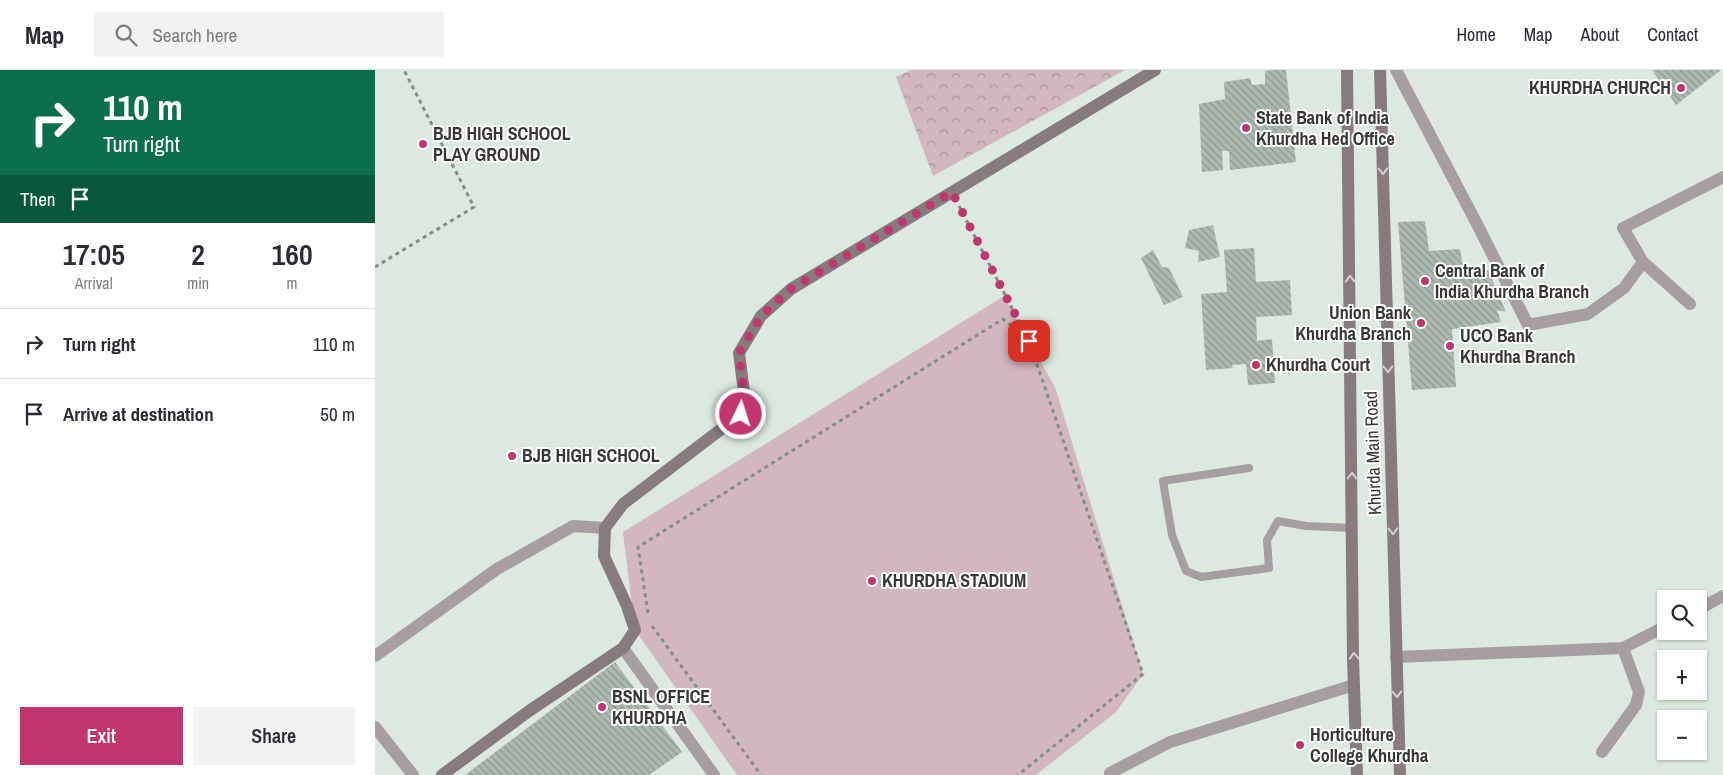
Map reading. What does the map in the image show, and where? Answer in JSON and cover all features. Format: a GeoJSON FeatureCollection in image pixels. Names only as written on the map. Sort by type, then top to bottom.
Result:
{"type":"FeatureCollection","features":[{"type":"Feature","properties":{"kind":"main road"},"geometry":{"type":"LineString","coordinates":[[442,775],[529,712],[623,648],[635,630],[627,606],[604,556],[605,528],[623,504],[741,414],[745,400],[739,353],[761,316],[791,289],[1155,70]]}},
{"type":"Feature","properties":{"kind":"main road","name":"Khurda Main Road"},"geometry":{"type":"LineString","coordinates":[[1347,70],[1354,685],[1357,775]]}},
{"type":"Feature","properties":{"kind":"main road","name":"Khurda Main Road"},"geometry":{"type":"LineString","coordinates":[[1380,70],[1400,775]]}},
{"type":"Feature","properties":{"kind":"street"},"geometry":{"type":"LineString","coordinates":[[1395,70],[1528,325],[1588,314],[1624,288],[1643,262]]}},
{"type":"Feature","properties":{"kind":"street"},"geometry":{"type":"LineString","coordinates":[[1690,304],[1643,262],[1623,228],[1723,177]]}},
{"type":"Feature","properties":{"kind":"street"},"geometry":{"type":"LineString","coordinates":[[375,656],[497,569],[573,526],[605,528]]}},
{"type":"Feature","properties":{"kind":"street"},"geometry":{"type":"LineString","coordinates":[[1707,605],[1723,596]]}},
{"type":"Feature","properties":{"kind":"street"},"geometry":{"type":"LineString","coordinates":[[1396,657],[1623,648],[1657,631]]}},
{"type":"Feature","properties":{"kind":"street"},"geometry":{"type":"LineString","coordinates":[[623,648],[714,775]]}},
{"type":"Feature","properties":{"kind":"street"},"geometry":{"type":"LineString","coordinates":[[1601,752],[1637,705],[1639,692],[1623,648]]}},
{"type":"Feature","properties":{"kind":"street"},"geometry":{"type":"LineString","coordinates":[[1109,772],[1170,742],[1354,685]]}},
{"type":"Feature","properties":{"kind":"street"},"geometry":{"type":"LineString","coordinates":[[375,727],[413,775]]}},
{"type":"Feature","properties":{"kind":"lane"},"geometry":{"type":"LineString","coordinates":[[1249,468],[1163,482],[1172,535],[1186,571],[1201,577],[1269,568],[1267,540],[1278,521],[1305,526],[1353,528]]}},
{"type":"Feature","properties":{"kind":"path"},"geometry":{"type":"LineString","coordinates":[[375,267],[474,208],[404,70]]}},
{"type":"Feature","properties":{"kind":"path"},"geometry":{"type":"LineString","coordinates":[[952,192],[1029,341],[1143,674],[1018,775]]}},
{"type":"Feature","properties":{"kind":"path"},"geometry":{"type":"LineString","coordinates":[[649,614],[638,547],[1003,319],[1029,341]]}},
{"type":"Feature","properties":{"kind":"path"},"geometry":{"type":"LineString","coordinates":[[650,623],[761,775]]}},
{"type":"Feature","properties":{"kind":"green space"},"geometry":{"type":"Polygon","coordinates":[[[911,70],[1125,70],[933,176],[896,77],[911,70]]]}},
{"type":"Feature","properties":{"kind":"green space","name":"KHURDHA STADIUM"},"geometry":{"type":"Polygon","coordinates":[[[1004,296],[1055,387],[1143,674],[1116,712],[1036,775],[737,775],[635,630],[623,532],[1004,296]]]}},
{"type":"Feature","properties":{"kind":"building","name":"State Bank of India Khurdha Hed Office"},"geometry":{"type":"Polygon","coordinates":[[[1286,70],[1296,162],[1230,170],[1229,151],[1222,151],[1223,170],[1202,172],[1199,104],[1225,99],[1224,82],[1250,78],[1252,85],[1265,84],[1265,71],[1286,70]]]}},
{"type":"Feature","properties":{"kind":"building","name":"KHURDHA CHURCH"},"geometry":{"type":"Polygon","coordinates":[[[1652,70],[1721,70],[1676,105],[1652,70]]]}},
{"type":"Feature","properties":{"kind":"building"},"geometry":{"type":"Polygon","coordinates":[[[1425,221],[1429,251],[1460,249],[1464,272],[1488,270],[1506,312],[1497,310],[1501,322],[1452,329],[1456,387],[1412,390],[1398,222],[1425,221]]]}},
{"type":"Feature","properties":{"kind":"building"},"geometry":{"type":"Polygon","coordinates":[[[1213,225],[1220,257],[1198,262],[1199,251],[1185,248],[1189,230],[1213,225]]]}},
{"type":"Feature","properties":{"kind":"building"},"geometry":{"type":"Polygon","coordinates":[[[1254,248],[1256,282],[1290,280],[1292,315],[1256,317],[1257,341],[1272,339],[1275,383],[1248,385],[1246,364],[1232,365],[1233,368],[1206,370],[1201,294],[1227,292],[1224,250],[1254,248]]]}},
{"type":"Feature","properties":{"kind":"building"},"geometry":{"type":"Polygon","coordinates":[[[1153,250],[1162,267],[1169,268],[1183,297],[1164,305],[1141,258],[1153,250]]]}},
{"type":"Feature","properties":{"kind":"building","name":"BSNL OFFICE KHURDHA"},"geometry":{"type":"Polygon","coordinates":[[[615,662],[682,752],[649,775],[465,775],[615,662]]]}},
{"type":"Feature","properties":{"kind":"place","name":"KHURDHA CHURCH"},"geometry":{"type":"Point","coordinates":[1681,88]}},
{"type":"Feature","properties":{"kind":"place","name":"State Bank of India Khurdha Hed Office"},"geometry":{"type":"Point","coordinates":[1246,128]}},
{"type":"Feature","properties":{"kind":"place","name":"BJB HIGH SCHOOL PLAY GROUND"},"geometry":{"type":"Point","coordinates":[423,144]}},
{"type":"Feature","properties":{"kind":"place","name":"Central Bank of India Khurdha Branch"},"geometry":{"type":"Point","coordinates":[1425,281]}},
{"type":"Feature","properties":{"kind":"place","name":"Union Bank Khurdha Branch"},"geometry":{"type":"Point","coordinates":[1421,323]}},
{"type":"Feature","properties":{"kind":"place","name":"UCO Bank Khurdha Branch"},"geometry":{"type":"Point","coordinates":[1450,346]}},
{"type":"Feature","properties":{"kind":"place","name":"Khurdha Court"},"geometry":{"type":"Point","coordinates":[1256,365]}},
{"type":"Feature","properties":{"kind":"place","name":"BJB HIGH SCHOOL"},"geometry":{"type":"Point","coordinates":[512,456]}},
{"type":"Feature","properties":{"kind":"place","name":"KHURDHA STADIUM"},"geometry":{"type":"Point","coordinates":[872,581]}},
{"type":"Feature","properties":{"kind":"place","name":"BSNL OFFICE KHURDHA"},"geometry":{"type":"Point","coordinates":[602,707]}},
{"type":"Feature","properties":{"kind":"place","name":"Horticulture College Khurdha"},"geometry":{"type":"Point","coordinates":[1300,745]}},
{"type":"Feature","properties":{"kind":"route"},"geometry":{"type":"LineString","coordinates":[[741,414],[745,400],[739,353],[761,316],[791,289],[952,192],[1029,341]]}}]}
